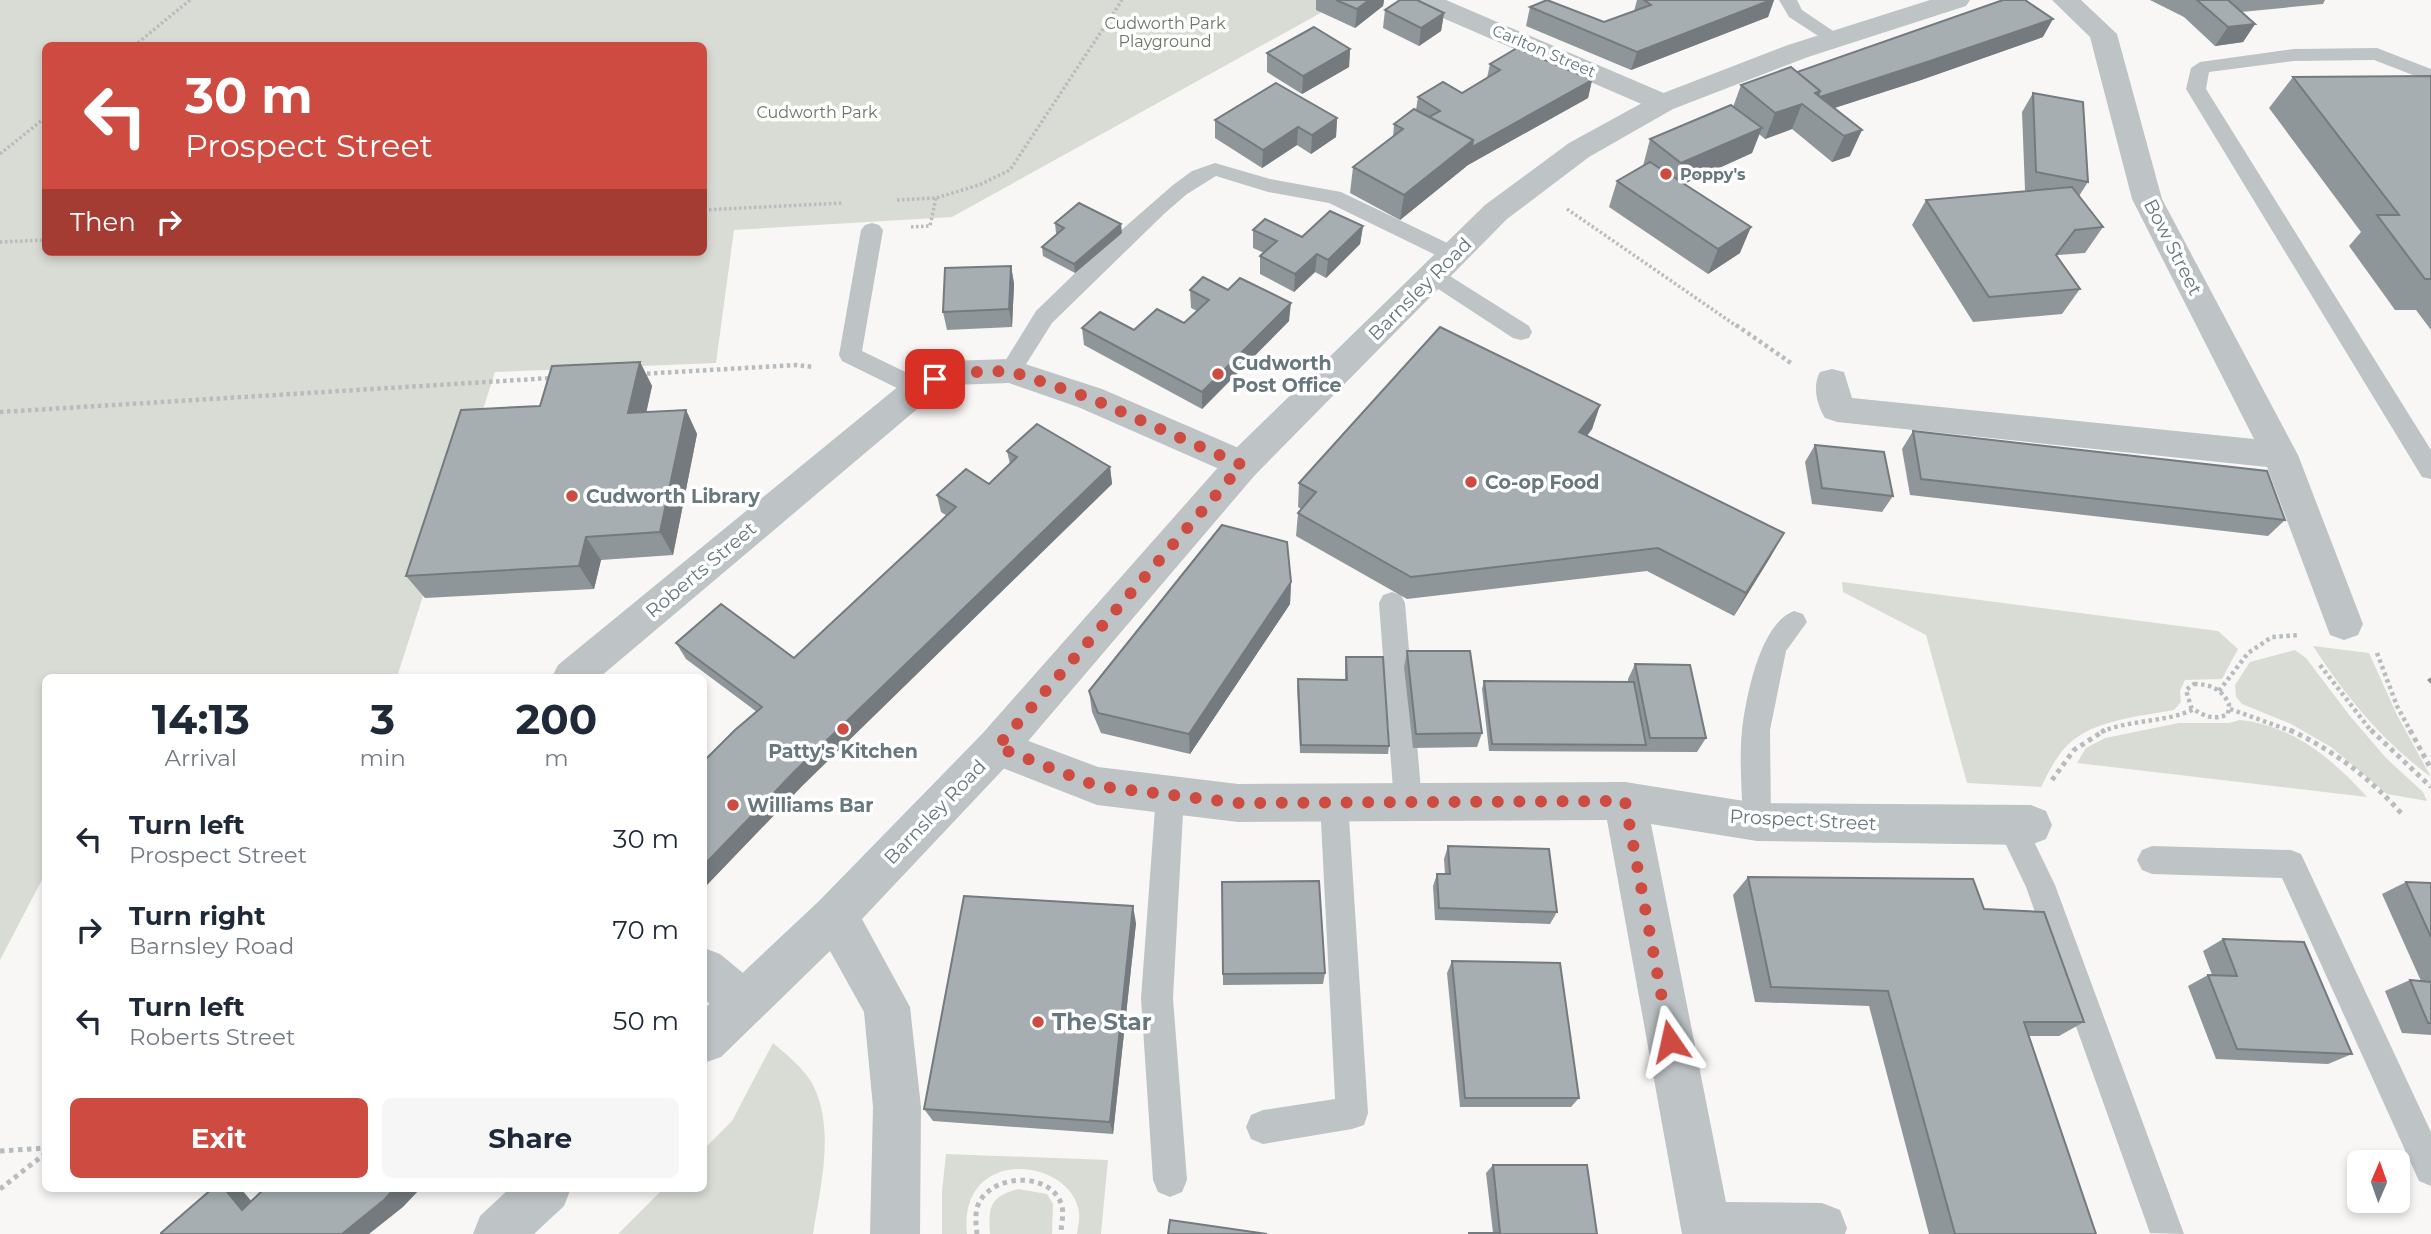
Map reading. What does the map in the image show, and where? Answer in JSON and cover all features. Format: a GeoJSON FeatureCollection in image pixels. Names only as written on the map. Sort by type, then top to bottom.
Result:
{"type":"FeatureCollection","features":[{"type":"Feature","properties":{"kind":"street","name":"Carlton Street"},"geometry":{"type":"LineString","coordinates":[[1424,0],[1663,103]]}},
{"type":"Feature","properties":{"kind":"street","name":"Barnsley Road"},"geometry":{"type":"LineString","coordinates":[[707,1037],[835,916],[997,747],[1242,465],[1496,212],[1579,150],[1663,103],[1836,39],[1957,0]]}},
{"type":"Feature","properties":{"kind":"street","name":"Bow Street"},"geometry":{"type":"LineString","coordinates":[[2065,0],[2104,34],[2147,200],[2280,455],[2344,624]]}},
{"type":"Feature","properties":{"kind":"street","name":"Roberts Street"},"geometry":{"type":"LineString","coordinates":[[576,674],[923,385],[948,373],[1010,371],[1090,398],[1242,465]]}},
{"type":"Feature","properties":{"kind":"street"},"geometry":{"type":"LineString","coordinates":[[1832,381],[1837,409],[2280,455]]}},
{"type":"Feature","properties":{"kind":"street","name":"Prospect Street"},"geometry":{"type":"LineString","coordinates":[[997,747],[1097,786],[1238,803],[1625,801],[1757,822],[2022,825]]}},
{"type":"Feature","properties":{"kind":"street"},"geometry":{"type":"LineString","coordinates":[[1625,801],[1706,1230],[1822,1228]]}},
{"type":"Feature","properties":{"kind":"street"},"geometry":{"type":"LineString","coordinates":[[835,916],[887,1007],[897,1107],[895,1234]]}},
{"type":"Feature","properties":{"kind":"street"},"geometry":{"type":"LineString","coordinates":[[707,972],[744,1003]]}},
{"type":"Feature","properties":{"kind":"street"},"geometry":{"type":"LineString","coordinates":[[498,1234],[542,1192]]}},
{"type":"Feature","properties":{"kind":"lane"},"geometry":{"type":"LineString","coordinates":[[1788,0],[1795,13],[1836,39]]}},
{"type":"Feature","properties":{"kind":"lane"},"geometry":{"type":"LineString","coordinates":[[2431,76],[2377,54],[2294,55],[2200,68],[2196,89],[2431,470]]}},
{"type":"Feature","properties":{"kind":"lane"},"geometry":{"type":"LineString","coordinates":[[1010,371],[1044,317],[1054,307],[1174,194],[1206,171],[1215,169],[1268,185],[1334,197],[1444,266],[1521,332]]}},
{"type":"Feature","properties":{"kind":"lane"},"geometry":{"type":"LineString","coordinates":[[872,230],[850,355],[910,384],[912,395]]}},
{"type":"Feature","properties":{"kind":"lane"},"geometry":{"type":"LineString","coordinates":[[1392,603],[1408,802]]}},
{"type":"Feature","properties":{"kind":"lane"},"geometry":{"type":"LineString","coordinates":[[1757,822],[1756,730],[1773,647],[1794,622]]}},
{"type":"Feature","properties":{"kind":"lane"},"geometry":{"type":"LineString","coordinates":[[1170,795],[1157,998],[1170,1180]]}},
{"type":"Feature","properties":{"kind":"lane"},"geometry":{"type":"LineString","coordinates":[[1263,1127],[1352,1113],[1334,802]]}},
{"type":"Feature","properties":{"kind":"lane"},"geometry":{"type":"LineString","coordinates":[[2022,825],[2040,885],[2167,1233]]}},
{"type":"Feature","properties":{"kind":"lane"},"geometry":{"type":"LineString","coordinates":[[2152,860],[2291,864],[2431,1169]]}},
{"type":"Feature","properties":{"kind":"path"},"geometry":{"type":"LineString","coordinates":[[139,42],[190,0]]}},
{"type":"Feature","properties":{"kind":"path"},"geometry":{"type":"LineString","coordinates":[[895,200],[936,198],[979,185],[1010,170],[1122,0]]}},
{"type":"Feature","properties":{"kind":"path"},"geometry":{"type":"LineString","coordinates":[[0,154],[42,120]]}},
{"type":"Feature","properties":{"kind":"path"},"geometry":{"type":"LineString","coordinates":[[1532,185],[1798,367],[1832,381]]}},
{"type":"Feature","properties":{"kind":"path"},"geometry":{"type":"LineString","coordinates":[[707,210],[854,202]]}},
{"type":"Feature","properties":{"kind":"path"},"geometry":{"type":"LineString","coordinates":[[0,242],[42,240]]}},
{"type":"Feature","properties":{"kind":"path"},"geometry":{"type":"LineString","coordinates":[[635,374],[797,365],[821,368]]}},
{"type":"Feature","properties":{"kind":"path"},"geometry":{"type":"LineString","coordinates":[[0,412],[554,378]]}},
{"type":"Feature","properties":{"kind":"path"},"geometry":{"type":"LineString","coordinates":[[2344,624],[2371,639],[2397,706],[2431,769]]}},
{"type":"Feature","properties":{"kind":"path"},"geometry":{"type":"LineString","coordinates":[[2219,691],[2248,653],[2272,636],[2301,635],[2306,644]]}},
{"type":"Feature","properties":{"kind":"path"},"geometry":{"type":"LineString","coordinates":[[2318,664],[2376,737],[2431,787]]}},
{"type":"Feature","properties":{"kind":"path"},"geometry":{"type":"LineString","coordinates":[[2208,685],[2227,698],[2230,709],[2228,714],[2218,719],[2203,716],[2194,709],[2186,695],[2189,687],[2208,685]]}},
{"type":"Feature","properties":{"kind":"path"},"geometry":{"type":"LineString","coordinates":[[2022,825],[2058,765],[2080,742],[2126,723],[2172,717],[2194,709]]}},
{"type":"Feature","properties":{"kind":"path"},"geometry":{"type":"LineString","coordinates":[[2230,709],[2288,728],[2337,757],[2390,798],[2401,813]]}},
{"type":"Feature","properties":{"kind":"path"},"geometry":{"type":"LineString","coordinates":[[0,1151],[42,1148]]}},
{"type":"Feature","properties":{"kind":"path"},"geometry":{"type":"LineString","coordinates":[[0,1189],[42,1156]]}},
{"type":"Feature","properties":{"kind":"path"},"geometry":{"type":"LineString","coordinates":[[977,1234],[976,1222],[980,1202],[996,1186],[1017,1180],[1037,1182],[1050,1190],[1062,1206],[1060,1234]]}},
{"type":"Feature","properties":{"kind":"green space"},"geometry":{"type":"Polygon","coordinates":[[[0,0],[1344,0],[952,217],[734,230],[716,363],[495,372],[398,674],[42,674],[42,880],[0,960],[0,0]]]}},
{"type":"Feature","properties":{"kind":"green space"},"geometry":{"type":"Polygon","coordinates":[[[1842,582],[2218,631],[2238,649],[2222,679],[2185,680],[2180,691],[2181,702],[2174,710],[2114,721],[2073,740],[2063,750],[2041,787],[1967,783],[1926,635],[1843,592],[1842,582]]]}},
{"type":"Feature","properties":{"kind":"green space"},"geometry":{"type":"Polygon","coordinates":[[[2313,646],[2369,653],[2397,715],[2431,777],[2397,749],[2366,717],[2313,646]]]}},
{"type":"Feature","properties":{"kind":"green space"},"geometry":{"type":"Polygon","coordinates":[[[2295,650],[2306,658],[2350,716],[2386,758],[2423,792],[2427,801],[2387,794],[2331,747],[2291,724],[2242,704],[2236,697],[2235,685],[2250,662],[2295,650]]]}},
{"type":"Feature","properties":{"kind":"green space"},"geometry":{"type":"Polygon","coordinates":[[[2240,720],[2277,729],[2310,746],[2326,757],[2367,797],[2077,763],[2086,748],[2105,738],[2179,723],[2229,723],[2240,720]]]}},
{"type":"Feature","properties":{"kind":"green space"},"geometry":{"type":"Polygon","coordinates":[[[773,1043],[796,1063],[814,1087],[824,1122],[824,1160],[813,1234],[618,1234],[660,1192],[707,1192],[707,1146],[732,1121],[773,1043]]]}},
{"type":"Feature","properties":{"kind":"green space"},"geometry":{"type":"Polygon","coordinates":[[[946,1154],[1108,1160],[1101,1234],[1077,1234],[1079,1212],[1072,1194],[1057,1180],[1038,1171],[1017,1169],[996,1173],[980,1185],[969,1205],[967,1234],[942,1234],[942,1191],[946,1154]]]}},
{"type":"Feature","properties":{"kind":"green space"},"geometry":{"type":"Polygon","coordinates":[[[1018,1189],[1047,1194],[1053,1204],[1052,1234],[990,1234],[991,1210],[996,1199],[1018,1189]]]}},
{"type":"Feature","properties":{"kind":"building"},"geometry":{"type":"Polygon","coordinates":[[[1336,0],[1369,0],[1357,9],[1336,0]]]}},
{"type":"Feature","properties":{"kind":"building"},"geometry":{"type":"Polygon","coordinates":[[[1400,0],[1417,0],[1444,13],[1421,28],[1385,10],[1400,0]]]}},
{"type":"Feature","properties":{"kind":"building"},"geometry":{"type":"Polygon","coordinates":[[[1547,0],[1604,22],[1651,5],[1644,0],[1771,0],[1637,52],[1530,7],[1547,0]]]}},
{"type":"Feature","properties":{"kind":"building"},"geometry":{"type":"Polygon","coordinates":[[[2003,0],[2025,0],[2053,19],[1820,97],[1820,91],[1797,72],[2003,0]]]}},
{"type":"Feature","properties":{"kind":"building"},"geometry":{"type":"Polygon","coordinates":[[[2197,0],[2228,0],[2255,24],[2228,27],[2197,0]]]}},
{"type":"Feature","properties":{"kind":"building"},"geometry":{"type":"Polygon","coordinates":[[[1314,27],[1350,49],[1303,76],[1267,53],[1314,27]]]}},
{"type":"Feature","properties":{"kind":"building"},"geometry":{"type":"Polygon","coordinates":[[[1517,48],[1592,80],[1472,147],[1473,140],[1429,117],[1440,111],[1418,97],[1443,82],[1462,93],[1500,70],[1490,64],[1517,48]]]}},
{"type":"Feature","properties":{"kind":"building"},"geometry":{"type":"Polygon","coordinates":[[[1791,67],[1820,91],[1815,93],[1862,130],[1844,136],[1802,104],[1775,113],[1741,85],[1791,67]]]}},
{"type":"Feature","properties":{"kind":"building"},"geometry":{"type":"Polygon","coordinates":[[[2431,76],[2431,279],[2425,279],[2377,215],[2399,215],[2293,77],[2431,76]]]}},
{"type":"Feature","properties":{"kind":"building"},"geometry":{"type":"Polygon","coordinates":[[[1276,83],[1337,118],[1312,135],[1298,127],[1263,150],[1215,120],[1276,83]]]}},
{"type":"Feature","properties":{"kind":"building"},"geometry":{"type":"Polygon","coordinates":[[[2033,93],[2083,102],[2088,182],[2036,172],[2033,93]]]}},
{"type":"Feature","properties":{"kind":"building"},"geometry":{"type":"Polygon","coordinates":[[[1731,105],[1762,128],[1681,163],[1650,139],[1731,105]]]}},
{"type":"Feature","properties":{"kind":"building"},"geometry":{"type":"Polygon","coordinates":[[[1414,109],[1473,140],[1404,195],[1353,167],[1403,129],[1394,124],[1414,109]]]}},
{"type":"Feature","properties":{"kind":"building"},"geometry":{"type":"Polygon","coordinates":[[[1650,162],[1751,227],[1718,249],[1617,181],[1650,162]]]}},
{"type":"Feature","properties":{"kind":"building"},"geometry":{"type":"Polygon","coordinates":[[[2072,187],[2103,227],[2075,230],[2056,255],[2080,289],[1989,297],[1926,200],[2072,187]]]}},
{"type":"Feature","properties":{"kind":"building"},"geometry":{"type":"Polygon","coordinates":[[[1079,203],[1121,224],[1074,264],[1042,247],[1064,228],[1055,223],[1079,203]]]}},
{"type":"Feature","properties":{"kind":"building"},"geometry":{"type":"Polygon","coordinates":[[[1330,211],[1363,226],[1328,260],[1317,254],[1295,274],[1260,256],[1277,241],[1253,230],[1265,219],[1302,237],[1330,211]]]}},
{"type":"Feature","properties":{"kind":"building"},"geometry":{"type":"Polygon","coordinates":[[[1011,266],[1009,309],[943,312],[945,268],[1011,266]]]}},
{"type":"Feature","properties":{"kind":"building"},"geometry":{"type":"Polygon","coordinates":[[[1203,277],[1228,290],[1240,278],[1291,303],[1202,392],[1082,328],[1100,312],[1134,330],[1157,309],[1184,323],[1209,300],[1190,290],[1203,277]]]}},
{"type":"Feature","properties":{"kind":"building","name":"Co-op Food"},"geometry":{"type":"Polygon","coordinates":[[[1440,327],[1600,405],[1579,432],[1784,533],[1746,593],[1658,548],[1411,577],[1298,513],[1316,492],[1299,483],[1440,327]]]}},
{"type":"Feature","properties":{"kind":"building","name":"Cudworth Library"},"geometry":{"type":"Polygon","coordinates":[[[640,362],[628,413],[686,410],[660,532],[586,537],[579,566],[406,576],[461,410],[540,406],[552,366],[640,362]]]}},
{"type":"Feature","properties":{"kind":"building"},"geometry":{"type":"Polygon","coordinates":[[[1037,424],[1110,467],[795,771],[707,862],[707,758],[762,707],[676,643],[721,604],[794,658],[956,507],[937,495],[966,469],[989,484],[1017,457],[1007,451],[1037,424]]]}},
{"type":"Feature","properties":{"kind":"building"},"geometry":{"type":"Polygon","coordinates":[[[1913,431],[2267,471],[2285,520],[1921,479],[1913,431]]]}},
{"type":"Feature","properties":{"kind":"building"},"geometry":{"type":"Polygon","coordinates":[[[1815,445],[1884,452],[1893,496],[1822,488],[1815,445]]]}},
{"type":"Feature","properties":{"kind":"building"},"geometry":{"type":"Polygon","coordinates":[[[1222,525],[1287,542],[1291,582],[1189,734],[1098,713],[1089,691],[1222,525]]]}},
{"type":"Feature","properties":{"kind":"building"},"geometry":{"type":"Polygon","coordinates":[[[1407,651],[1470,651],[1482,733],[1416,734],[1407,651]]]}},
{"type":"Feature","properties":{"kind":"building"},"geometry":{"type":"Polygon","coordinates":[[[1346,657],[1383,657],[1389,746],[1301,745],[1298,679],[1347,680],[1346,657]]]}},
{"type":"Feature","properties":{"kind":"building"},"geometry":{"type":"Polygon","coordinates":[[[1635,664],[1690,665],[1706,738],[1650,738],[1635,664]]]}},
{"type":"Feature","properties":{"kind":"building"},"geometry":{"type":"Polygon","coordinates":[[[1484,681],[1634,682],[1646,745],[1492,744],[1484,681]]]}},
{"type":"Feature","properties":{"kind":"building"},"geometry":{"type":"Polygon","coordinates":[[[1448,846],[1549,849],[1557,912],[1439,908],[1437,874],[1450,874],[1448,846]]]}},
{"type":"Feature","properties":{"kind":"building"},"geometry":{"type":"Polygon","coordinates":[[[1748,877],[1973,879],[1984,909],[2044,912],[2084,1022],[2024,1022],[2096,1234],[1955,1234],[1888,991],[1771,987],[1748,877]]]}},
{"type":"Feature","properties":{"kind":"building"},"geometry":{"type":"Polygon","coordinates":[[[1319,881],[1325,973],[1223,974],[1222,882],[1319,881]]]}},
{"type":"Feature","properties":{"kind":"building"},"geometry":{"type":"Polygon","coordinates":[[[2406,882],[2431,883],[2431,937],[2406,882]]]}},
{"type":"Feature","properties":{"kind":"building","name":"The Star"},"geometry":{"type":"Polygon","coordinates":[[[964,896],[1133,906],[1110,1122],[924,1109],[964,896]]]}},
{"type":"Feature","properties":{"kind":"building"},"geometry":{"type":"Polygon","coordinates":[[[2223,939],[2304,942],[2352,1054],[2237,1049],[2208,975],[2237,976],[2223,939]]]}},
{"type":"Feature","properties":{"kind":"building"},"geometry":{"type":"Polygon","coordinates":[[[1452,961],[1560,963],[1579,1098],[1465,1098],[1452,961]]]}},
{"type":"Feature","properties":{"kind":"building"},"geometry":{"type":"Polygon","coordinates":[[[2410,980],[2431,982],[2431,1023],[2428,1023],[2410,980]]]}},
{"type":"Feature","properties":{"kind":"building"},"geometry":{"type":"Polygon","coordinates":[[[1493,1165],[1587,1165],[1597,1234],[1469,1234],[1500,1233],[1493,1165]]]}},
{"type":"Feature","properties":{"kind":"building"},"geometry":{"type":"Polygon","coordinates":[[[208,1192],[227,1192],[242,1210],[261,1192],[391,1192],[342,1234],[161,1233],[208,1192]]]}},
{"type":"Feature","properties":{"kind":"building"},"geometry":{"type":"Polygon","coordinates":[[[1170,1220],[1267,1234],[1168,1234],[1170,1220]]]}},
{"type":"Feature","properties":{"kind":"place","name":"Poppy's"},"geometry":{"type":"Point","coordinates":[1666,174]}},
{"type":"Feature","properties":{"kind":"place","name":"Cudworth Post Office"},"geometry":{"type":"Point","coordinates":[1218,374]}},
{"type":"Feature","properties":{"kind":"place","name":"Co-op Food"},"geometry":{"type":"Point","coordinates":[1471,482]}},
{"type":"Feature","properties":{"kind":"place","name":"Cudworth Library"},"geometry":{"type":"Point","coordinates":[572,496]}},
{"type":"Feature","properties":{"kind":"place","name":"Patty's Kitchen"},"geometry":{"type":"Point","coordinates":[843,729]}},
{"type":"Feature","properties":{"kind":"place","name":"Williams Bar"},"geometry":{"type":"Point","coordinates":[733,805]}},
{"type":"Feature","properties":{"kind":"place","name":"The Star"},"geometry":{"type":"Point","coordinates":[1038,1022]}},
{"type":"Feature","properties":{"kind":"route"},"geometry":{"type":"LineString","coordinates":[[935,379],[948,373],[1010,371],[1090,398],[1242,465],[997,747],[1097,786],[1238,803],[1625,801],[1670,1041]]}},
{"type":"Feature","properties":{"kind":"park label","name":"Cudworth Park Playground"},"geometry":{"type":"Point","coordinates":[1165,32]}},
{"type":"Feature","properties":{"kind":"park label","name":"Cudworth Park"},"geometry":{"type":"Point","coordinates":[817,112]}}]}
